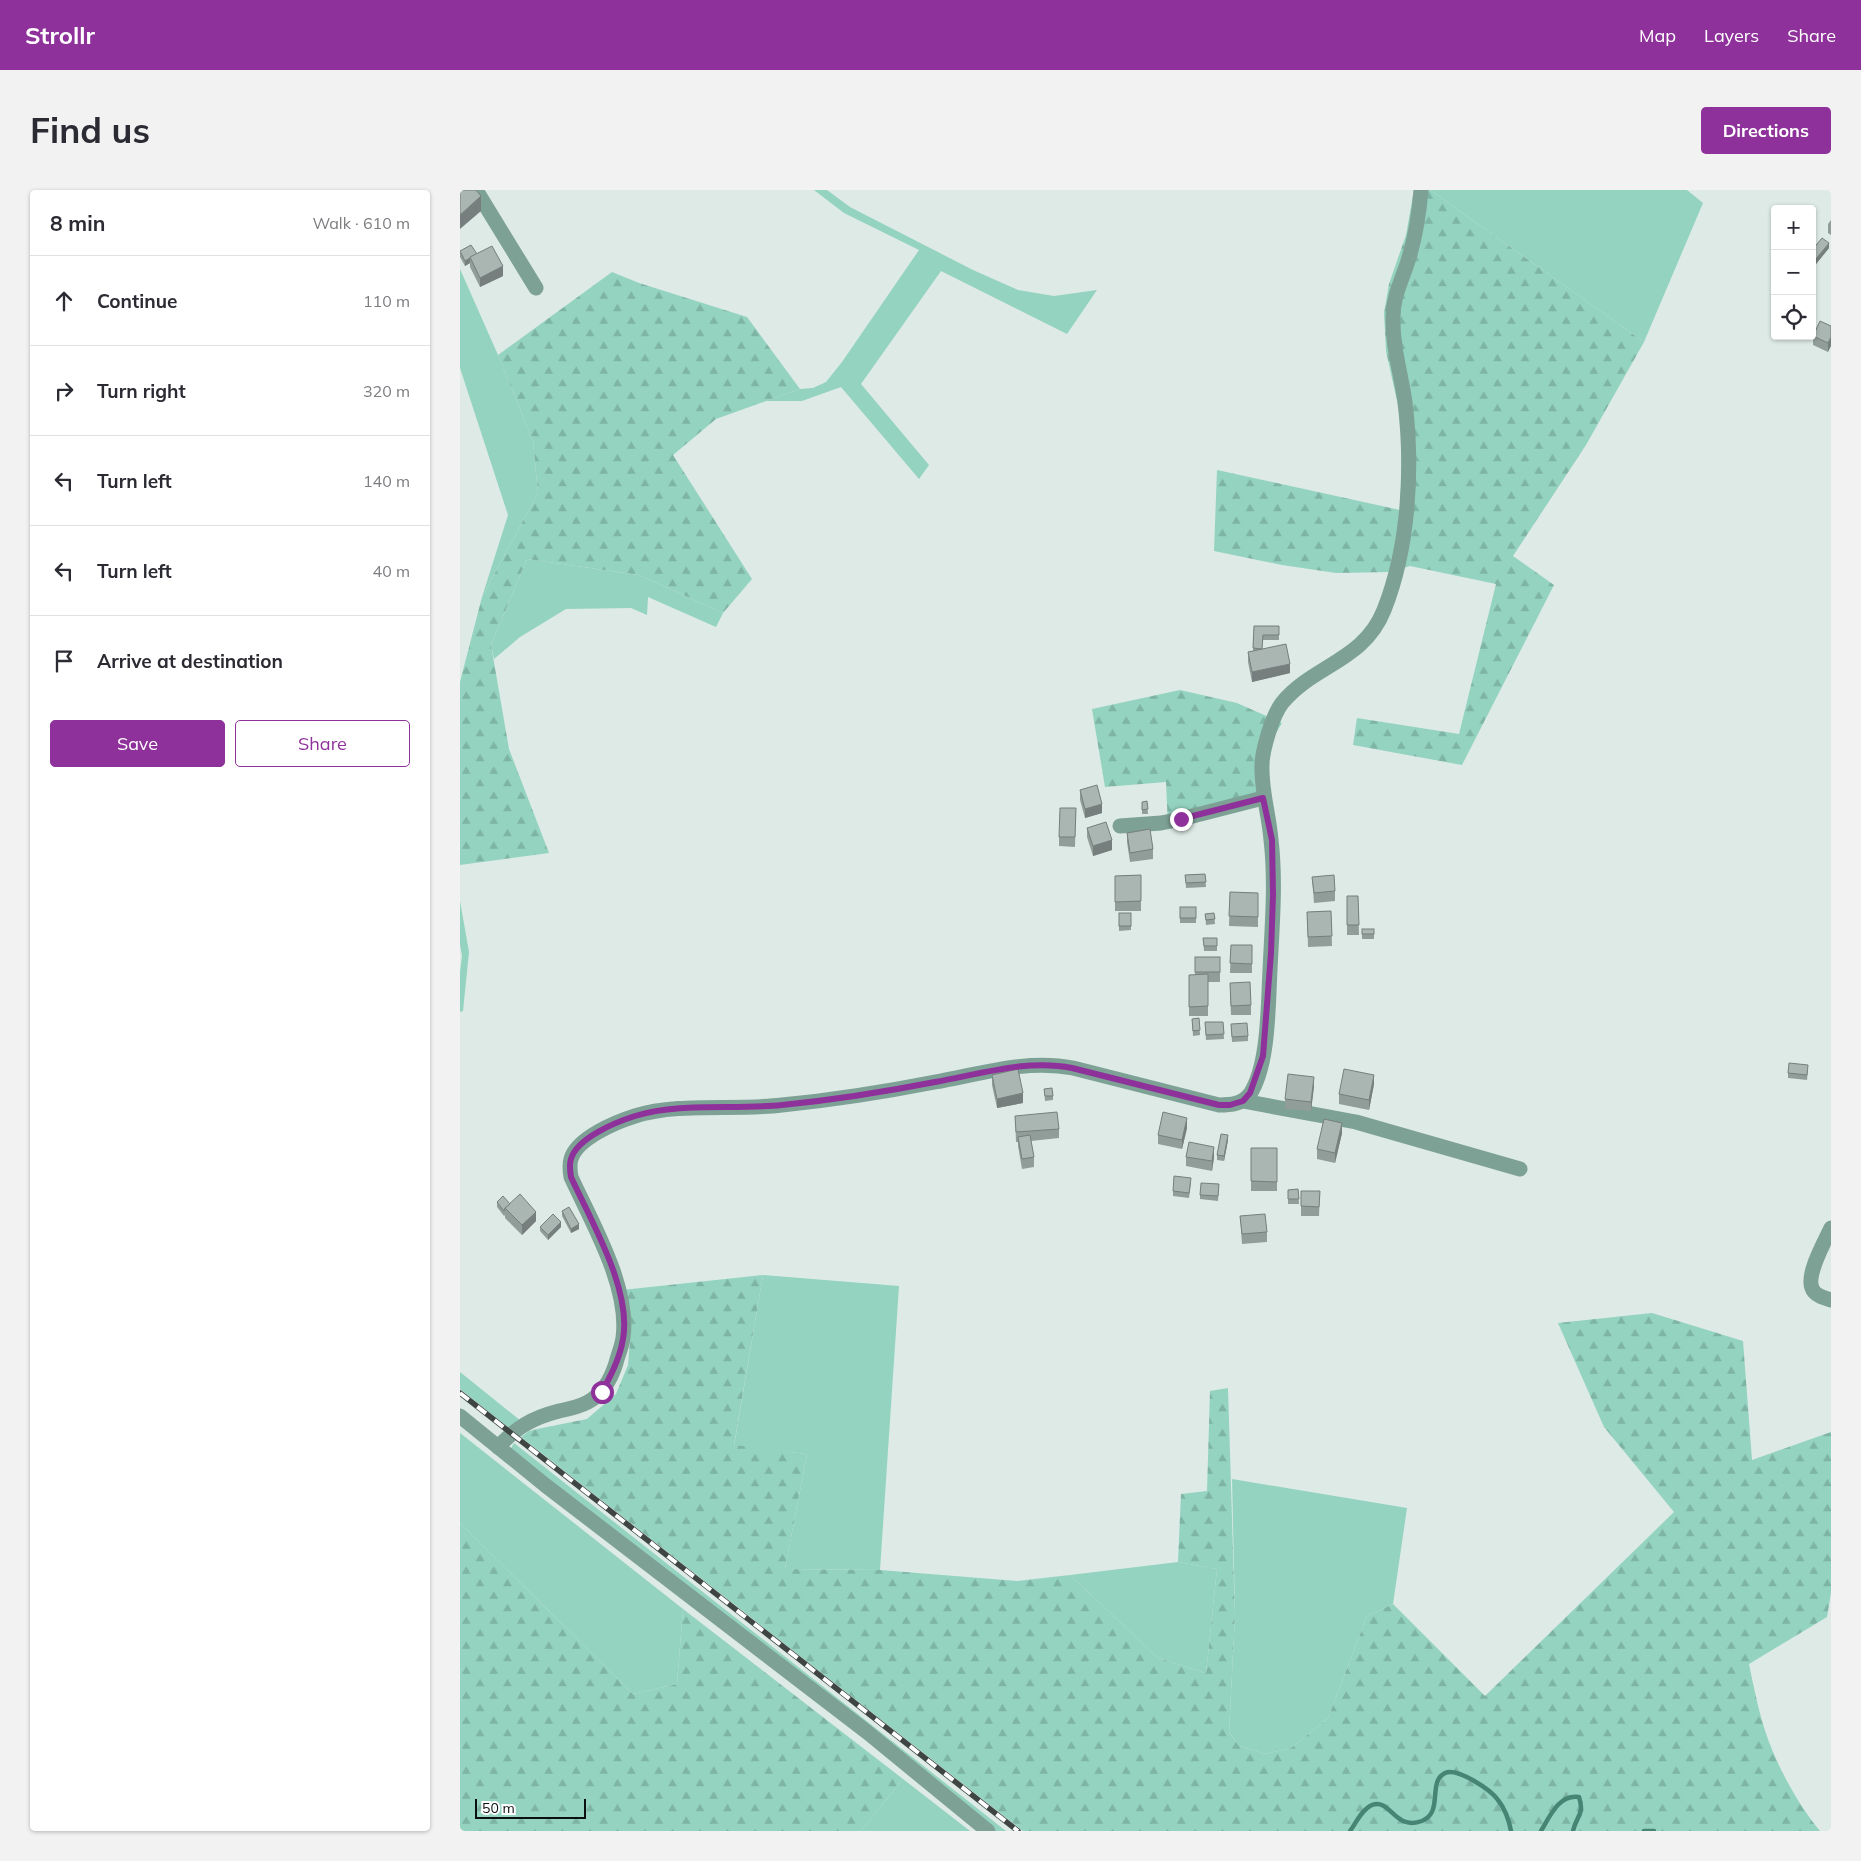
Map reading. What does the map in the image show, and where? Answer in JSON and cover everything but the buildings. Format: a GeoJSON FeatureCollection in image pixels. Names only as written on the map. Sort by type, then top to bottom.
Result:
{"type":"FeatureCollection","features":[{"type":"Feature","properties":{"kind":"street"},"geometry":{"type":"LineString","coordinates":[[476,190],[536,288]]}},
{"type":"Feature","properties":{"kind":"street"},"geometry":{"type":"LineString","coordinates":[[1243,1101],[1250,1093],[1255,1082],[1263,1056],[1271,953],[1273,865],[1272,840],[1263,798],[1262,762],[1264,746],[1280,705],[1313,676],[1350,654],[1364,642],[1384,612],[1396,577],[1407,496],[1407,445],[1405,403],[1394,339],[1393,317],[1395,293],[1407,266],[1415,237],[1421,190]]}},
{"type":"Feature","properties":{"kind":"street"},"geometry":{"type":"LineString","coordinates":[[1120,826],[1162,823],[1263,798]]}},
{"type":"Feature","properties":{"kind":"street"},"geometry":{"type":"LineString","coordinates":[[498,1447],[526,1423],[538,1417],[588,1402],[602,1392],[613,1372],[623,1339],[622,1299],[612,1267],[571,1177],[570,1160],[573,1152],[581,1144],[614,1124],[636,1116],[656,1111],[780,1106],[882,1092],[1016,1067],[1055,1064],[1211,1104],[1230,1105],[1243,1101],[1356,1122],[1520,1168]]}},
{"type":"Feature","properties":{"kind":"street"},"geometry":{"type":"LineString","coordinates":[[1831,1228],[1816,1262],[1811,1282],[1812,1288],[1816,1293],[1831,1300]]}},
{"type":"Feature","properties":{"kind":"street"},"geometry":{"type":"LineString","coordinates":[[460,1416],[867,1732],[988,1831]]}},
{"type":"Feature","properties":{"kind":"green space"},"geometry":{"type":"Polygon","coordinates":[[[814,190],[827,190],[850,207],[973,270],[1018,290],[1054,296],[1097,290],[1067,334],[941,271],[861,384],[929,465],[919,479],[841,387],[802,401],[766,401],[800,389],[813,388],[826,382],[842,362],[919,250],[844,213],[814,190]]]}},
{"type":"Feature","properties":{"kind":"green space"},"geometry":{"type":"Polygon","coordinates":[[[1414,190],[1430,190],[1644,342],[1586,445],[1513,556],[1554,585],[1462,765],[1353,745],[1357,718],[1459,734],[1496,584],[1410,566],[1390,572],[1336,573],[1282,565],[1214,551],[1217,470],[1400,510],[1402,445],[1399,410],[1386,351],[1384,313],[1389,284],[1406,235],[1414,190]]]}},
{"type":"Feature","properties":{"kind":"green space"},"geometry":{"type":"Polygon","coordinates":[[[1430,190],[1687,190],[1703,203],[1644,342],[1430,190]]]}},
{"type":"Feature","properties":{"kind":"green space"},"geometry":{"type":"Polygon","coordinates":[[[460,269],[533,441],[538,493],[482,597],[508,515],[460,368],[460,269]]]}},
{"type":"Feature","properties":{"kind":"green space"},"geometry":{"type":"Polygon","coordinates":[[[612,272],[639,283],[747,317],[800,389],[716,419],[673,455],[752,579],[723,613],[639,575],[527,559],[491,645],[509,749],[549,853],[460,865],[460,682],[482,597],[538,493],[533,441],[498,355],[612,272]]]}},
{"type":"Feature","properties":{"kind":"green space"},"geometry":{"type":"Polygon","coordinates":[[[527,559],[639,575],[723,613],[716,627],[648,597],[647,615],[631,608],[566,609],[520,637],[494,659],[491,645],[527,559]]]}},
{"type":"Feature","properties":{"kind":"green space"},"geometry":{"type":"Polygon","coordinates":[[[1180,690],[1237,703],[1282,723],[1267,756],[1267,800],[1168,827],[1166,782],[1105,787],[1092,709],[1180,690]]]}},
{"type":"Feature","properties":{"kind":"green space"},"geometry":{"type":"Polygon","coordinates":[[[460,901],[469,952],[463,1011],[460,1012],[462,956],[460,945],[460,901]]]}},
{"type":"Feature","properties":{"kind":"green space"},"geometry":{"type":"Polygon","coordinates":[[[763,1275],[899,1286],[880,1570],[785,1569],[807,1454],[734,1446],[763,1275]]]}},
{"type":"Feature","properties":{"kind":"green space"},"geometry":{"type":"Polygon","coordinates":[[[763,1275],[734,1445],[807,1454],[785,1569],[880,1570],[1017,1581],[1070,1575],[1158,1658],[1206,1673],[1217,1569],[1178,1562],[1181,1494],[1207,1491],[1210,1391],[1228,1388],[1235,1615],[1229,1732],[1239,1746],[1265,1754],[1291,1748],[1328,1718],[1367,1616],[1393,1604],[1485,1696],[1674,1512],[1604,1427],[1558,1323],[1652,1313],[1743,1341],[1752,1460],[1831,1432],[1831,1593],[1827,1617],[1749,1664],[1762,1719],[1773,1752],[1794,1793],[1820,1831],[1023,1831],[521,1437],[529,1431],[587,1419],[616,1394],[628,1365],[631,1328],[622,1290],[763,1275]]]}},
{"type":"Feature","properties":{"kind":"green space"},"geometry":{"type":"Polygon","coordinates":[[[460,1372],[526,1425],[514,1432],[460,1389],[460,1372]]]}},
{"type":"Feature","properties":{"kind":"green space"},"geometry":{"type":"Polygon","coordinates":[[[460,1433],[683,1609],[677,1684],[633,1694],[460,1523],[460,1433]]]}},
{"type":"Feature","properties":{"kind":"green space"},"geometry":{"type":"Polygon","coordinates":[[[514,1443],[1006,1831],[989,1831],[509,1452],[514,1443]]]}},
{"type":"Feature","properties":{"kind":"green space"},"geometry":{"type":"Polygon","coordinates":[[[1232,1479],[1407,1508],[1393,1604],[1367,1616],[1328,1718],[1291,1748],[1265,1754],[1239,1746],[1229,1732],[1235,1615],[1232,1479]]]}},
{"type":"Feature","properties":{"kind":"green space"},"geometry":{"type":"Polygon","coordinates":[[[460,1523],[633,1694],[677,1684],[683,1609],[903,1779],[861,1831],[460,1831],[460,1523]]]}},
{"type":"Feature","properties":{"kind":"green space"},"geometry":{"type":"Polygon","coordinates":[[[1178,1562],[1217,1569],[1206,1673],[1158,1658],[1070,1575],[1178,1562]]]}},
{"type":"Feature","properties":{"kind":"green space"},"geometry":{"type":"Polygon","coordinates":[[[903,1779],[970,1831],[861,1831],[903,1779]]]}},
{"type":"Feature","properties":{"kind":"waterway"},"geometry":{"type":"LineString","coordinates":[[1350,1831],[1365,1810],[1372,1805],[1384,1806],[1405,1822],[1413,1823],[1429,1817],[1434,1804],[1437,1783],[1440,1777],[1450,1772],[1473,1780],[1494,1796],[1505,1811],[1511,1831]]}},
{"type":"Feature","properties":{"kind":"waterway"},"geometry":{"type":"LineString","coordinates":[[1541,1831],[1561,1802],[1572,1797],[1579,1797],[1581,1812],[1573,1831]]}},
{"type":"Feature","properties":{"kind":"waterway"},"geometry":{"type":"LineString","coordinates":[[1644,1831],[1654,1831]]}},
{"type":"Feature","properties":{"kind":"railway"},"geometry":{"type":"LineString","coordinates":[[460,1393],[1018,1831]]}},
{"type":"Feature","properties":{"kind":"route"},"geometry":{"type":"LineString","coordinates":[[602,1392],[613,1372],[623,1339],[622,1299],[612,1267],[571,1177],[570,1160],[573,1152],[581,1144],[614,1124],[656,1111],[780,1106],[882,1092],[1038,1064],[1055,1064],[1072,1068],[1203,1103],[1230,1105],[1243,1101],[1250,1093],[1255,1082],[1263,1056],[1266,1033],[1273,895],[1272,840],[1268,816],[1263,798],[1181,819]]}}]}
